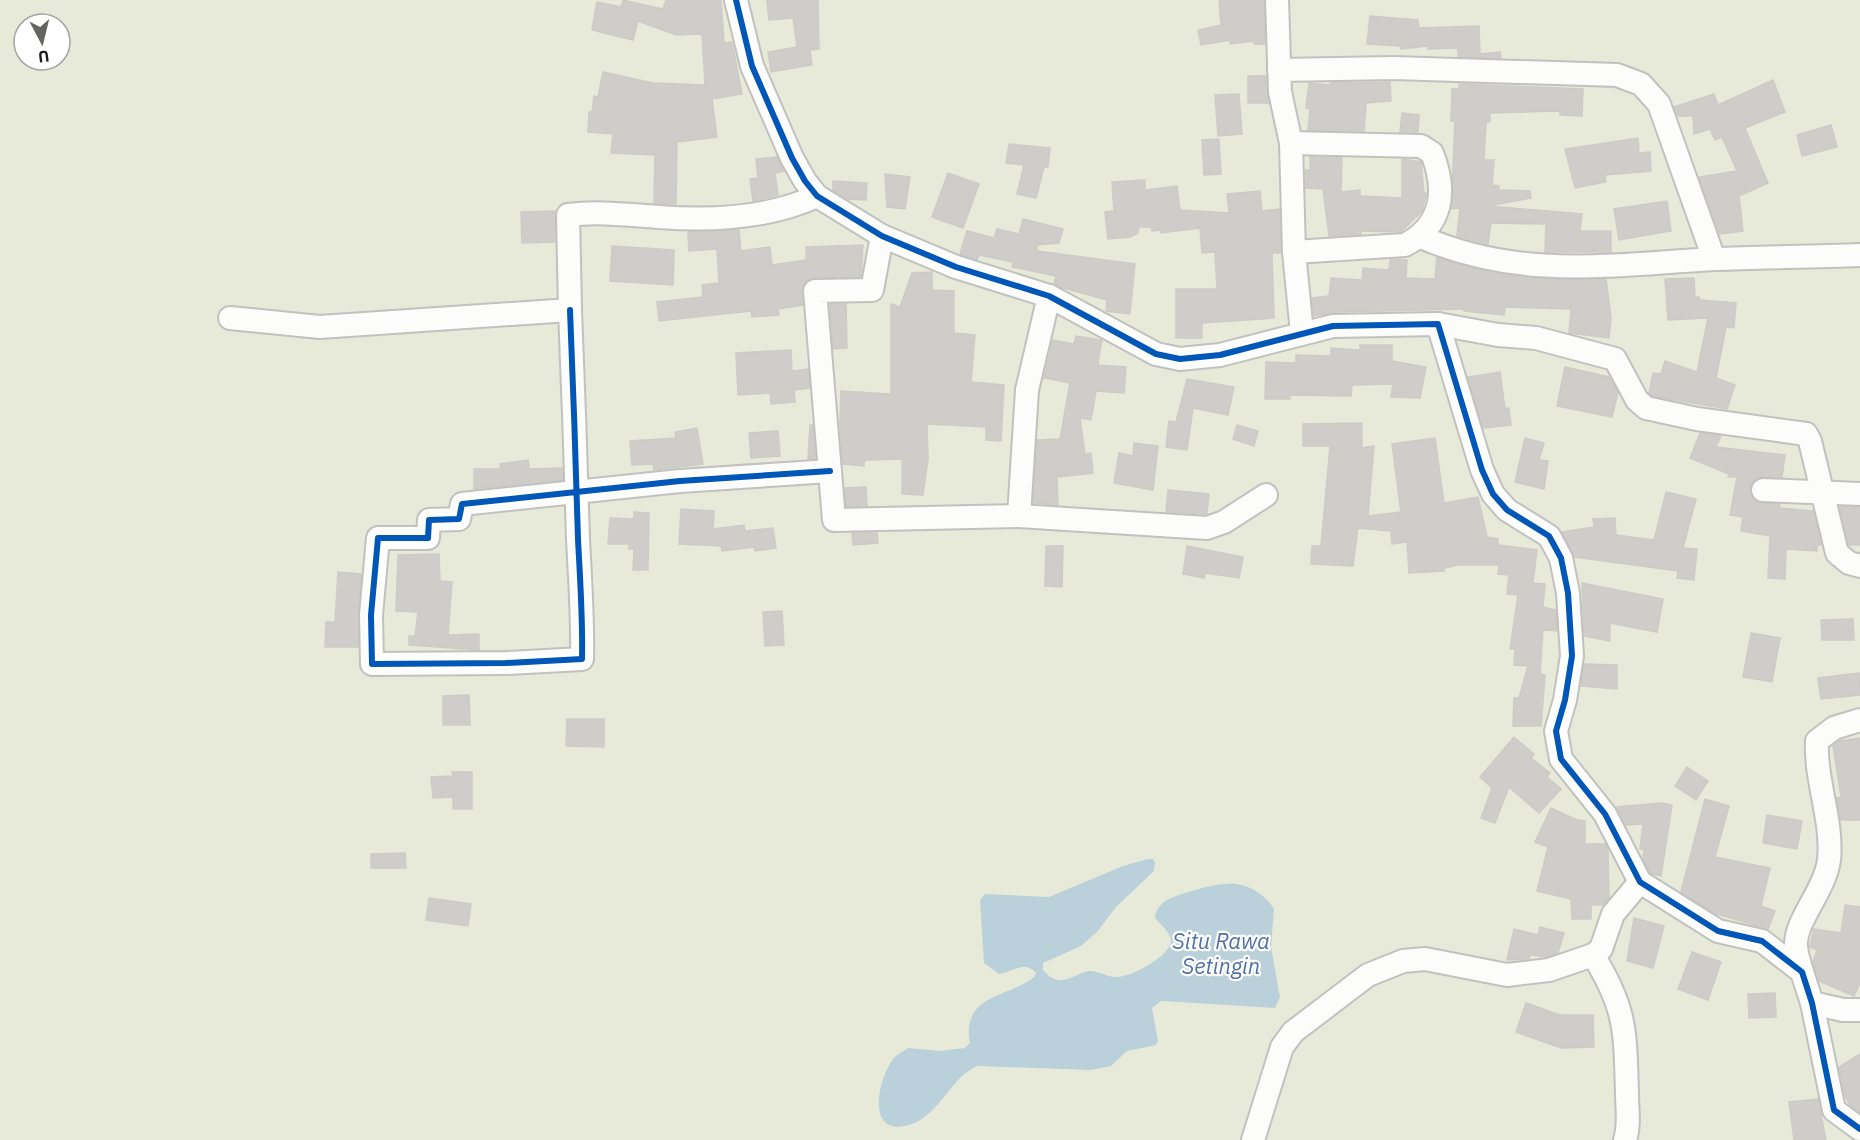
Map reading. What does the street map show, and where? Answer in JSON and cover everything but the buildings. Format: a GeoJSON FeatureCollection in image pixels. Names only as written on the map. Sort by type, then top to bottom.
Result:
{"type":"FeatureCollection","features":[{"type":"Feature","properties":{"kind":"street"},"geometry":{"type":"LineString","coordinates":[[736,0],[752,66],[792,158],[817,196],[882,236],[956,267],[1049,296],[1156,354],[1180,359],[1220,355],[1333,326],[1438,324],[1497,335],[1536,338],[1615,359],[1637,400],[1646,408],[1696,419],[1806,434],[1810,441],[1837,553],[1849,562],[1860,566]]}},
{"type":"Feature","properties":{"kind":"street"},"geometry":{"type":"LineString","coordinates":[[1278,0],[1280,92],[1291,143],[1294,252],[1302,333]]}},
{"type":"Feature","properties":{"kind":"street"},"geometry":{"type":"LineString","coordinates":[[1279,70],[1394,68],[1617,75],[1641,84],[1659,104],[1714,260]]}},
{"type":"Feature","properties":{"kind":"street"},"geometry":{"type":"LineString","coordinates":[[1291,143],[1421,146],[1432,153],[1440,184],[1437,216],[1421,237],[1405,245],[1294,252]]}},
{"type":"Feature","properties":{"kind":"street"},"geometry":{"type":"LineString","coordinates":[[817,196],[781,209],[706,218],[603,212],[567,215],[577,493],[582,659],[506,663],[372,664],[371,615],[378,538],[428,538],[429,520],[459,519],[462,504],[577,493],[680,481],[830,471]]}},
{"type":"Feature","properties":{"kind":"street"},"geometry":{"type":"LineString","coordinates":[[882,236],[872,290],[815,291],[833,516],[836,521],[1018,516],[1207,528],[1217,526],[1266,495]]}},
{"type":"Feature","properties":{"kind":"street"},"geometry":{"type":"LineString","coordinates":[[1421,237],[1446,248],[1501,261],[1545,267],[1607,267],[1714,260],[1860,255]]}},
{"type":"Feature","properties":{"kind":"street"},"geometry":{"type":"LineString","coordinates":[[1018,516],[1027,390],[1049,296]]}},
{"type":"Feature","properties":{"kind":"street"},"geometry":{"type":"LineString","coordinates":[[230,318],[320,327],[570,310]]}},
{"type":"Feature","properties":{"kind":"street"},"geometry":{"type":"LineString","coordinates":[[1438,324],[1482,470],[1493,494],[1507,510],[1549,536],[1561,558],[1568,593],[1572,656],[1565,700],[1556,731],[1561,759],[1605,814],[1640,882],[1718,931],[1762,941],[1802,972]]}},
{"type":"Feature","properties":{"kind":"street"},"geometry":{"type":"LineString","coordinates":[[1763,490],[1824,495],[1860,495]]}},
{"type":"Feature","properties":{"kind":"street"},"geometry":{"type":"LineString","coordinates":[[1860,720],[1834,728],[1816,741],[1816,759],[1827,820],[1829,861],[1820,892],[1797,932],[1796,946],[1812,1003],[1834,1110],[1860,1129]]}},
{"type":"Feature","properties":{"kind":"street"},"geometry":{"type":"LineString","coordinates":[[1253,1140],[1282,1047],[1293,1032],[1368,975],[1403,961],[1425,959],[1508,975],[1549,970],[1593,955],[1601,949],[1613,914],[1640,882]]}},
{"type":"Feature","properties":{"kind":"street"},"geometry":{"type":"LineString","coordinates":[[1593,955],[1620,1004],[1625,1026],[1629,1115],[1625,1140]]}},
{"type":"Feature","properties":{"kind":"street"},"geometry":{"type":"LineString","coordinates":[[1812,1003],[1843,1010],[1860,1010]]}},
{"type":"Feature","properties":{"kind":"green space"},"geometry":{"type":"Polygon","coordinates":[[[0,0],[1860,0],[1860,1140],[0,1140],[0,0]]]}},
{"type":"Feature","properties":{"kind":"water","name":"Situ Rawa Setingin"},"geometry":{"type":"Polygon","coordinates":[[[1153,859],[1155,863],[1154,871],[1116,907],[1097,932],[1081,946],[1043,963],[1043,970],[1049,976],[1060,980],[1089,971],[1116,977],[1139,970],[1157,959],[1169,947],[1171,941],[1169,935],[1155,918],[1162,904],[1178,895],[1199,889],[1221,884],[1236,884],[1258,892],[1274,909],[1271,947],[1280,997],[1275,1008],[1161,1001],[1152,1008],[1158,1041],[1156,1045],[1127,1051],[1111,1066],[1091,1070],[977,1066],[968,1071],[922,1119],[897,1127],[887,1124],[881,1116],[880,1093],[887,1069],[895,1057],[908,1048],[940,1051],[965,1048],[970,1043],[969,1027],[979,1006],[1023,984],[1036,973],[1032,969],[1023,967],[999,974],[984,963],[980,900],[985,894],[1049,897],[1123,866],[1153,859]]]}},
{"type":"Feature","properties":{"kind":"cycle path"},"geometry":{"type":"LineString","coordinates":[[736,0],[752,66],[792,158],[805,181],[817,196],[882,236],[956,267],[1049,296],[1156,354],[1180,359],[1220,355],[1333,326],[1438,324],[1482,470],[1493,494],[1507,510],[1549,536],[1561,558],[1568,593],[1572,656],[1565,700],[1556,731],[1561,759],[1605,814],[1640,882],[1718,931],[1762,941],[1802,972],[1812,1003],[1834,1110],[1860,1129]]}},
{"type":"Feature","properties":{"kind":"cycle path"},"geometry":{"type":"LineString","coordinates":[[570,310],[576,482],[577,510],[578,539],[582,614],[582,659],[506,663],[372,664],[371,615],[378,538],[428,538],[429,520],[459,519],[462,504],[680,481],[830,471]]}}]}
